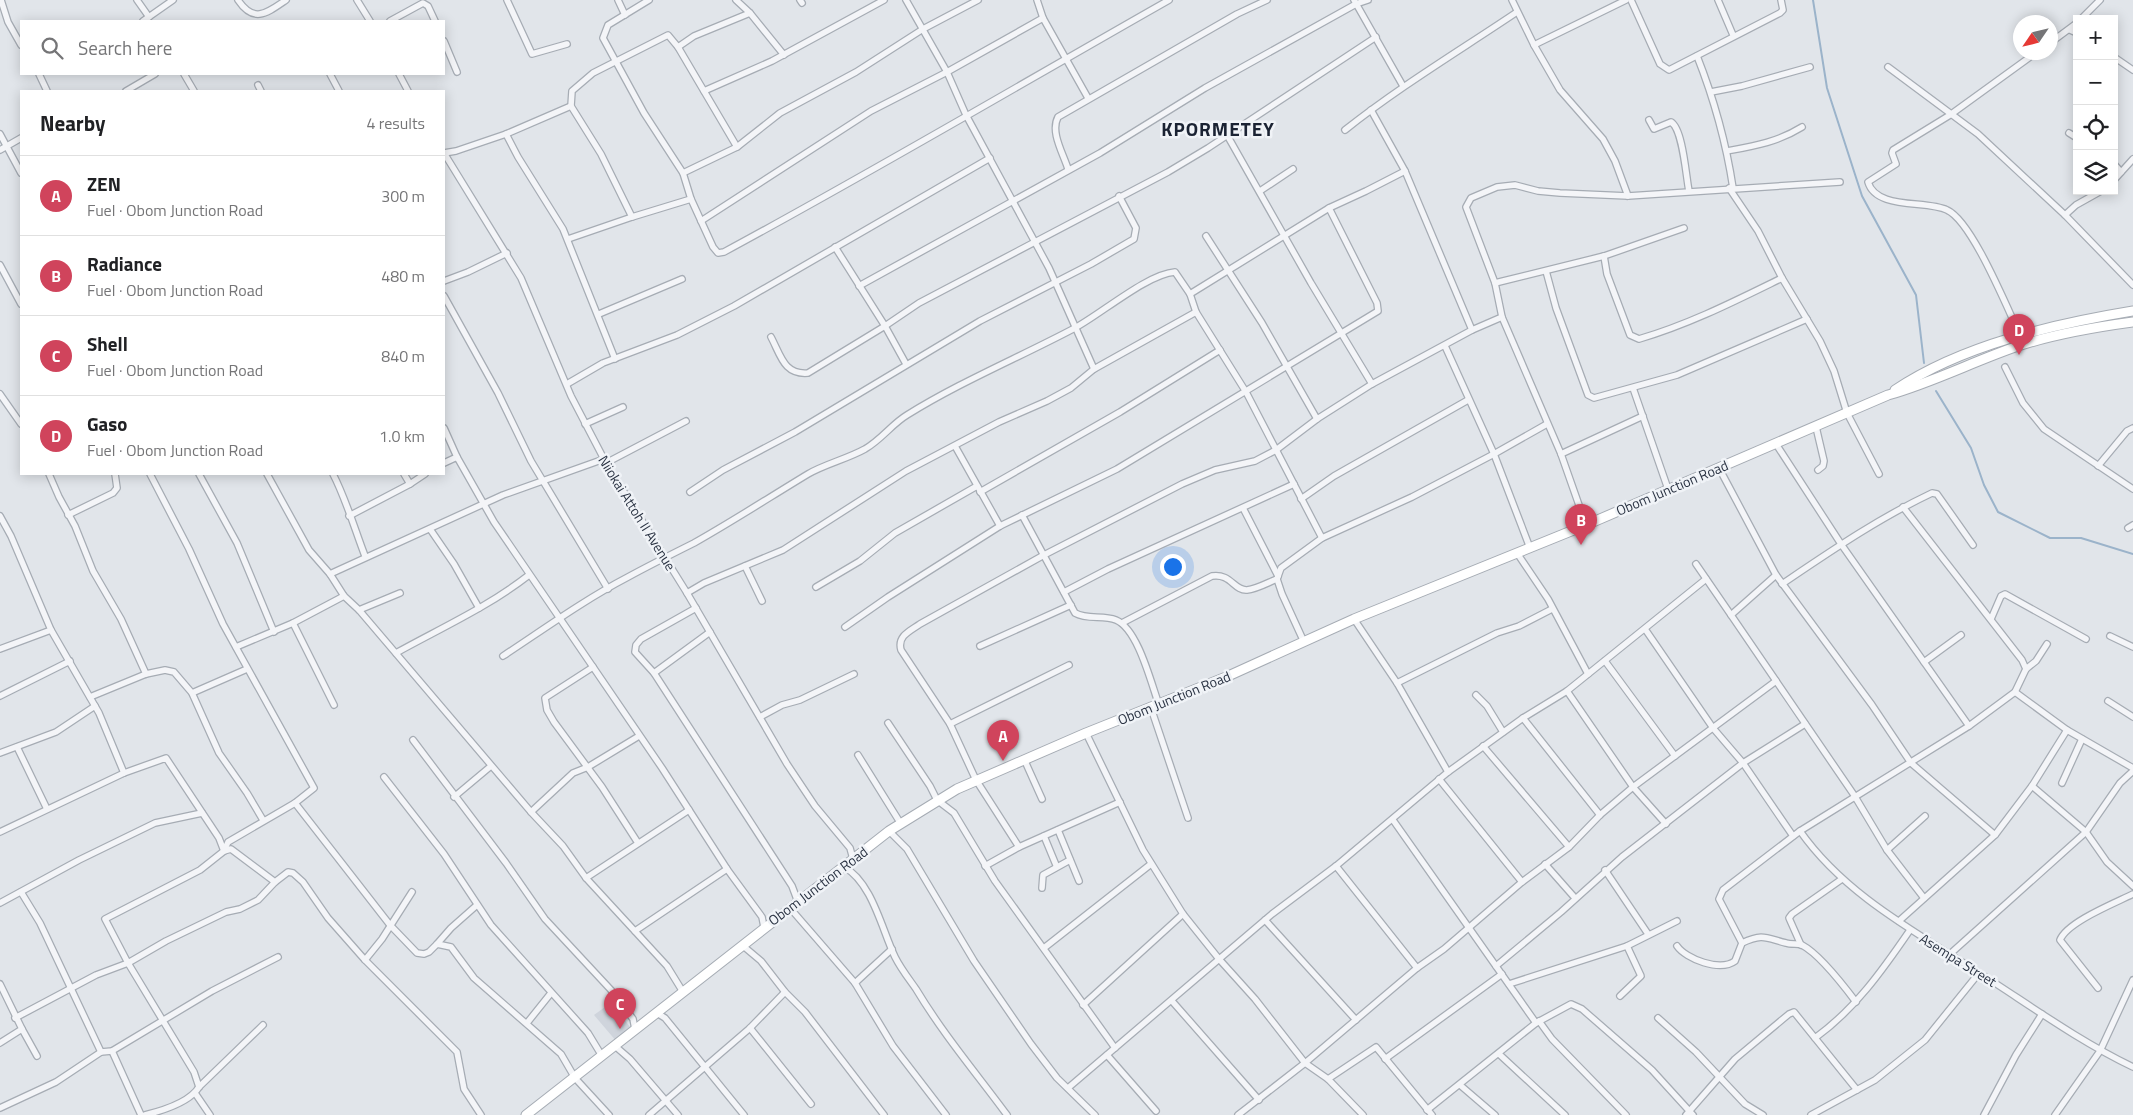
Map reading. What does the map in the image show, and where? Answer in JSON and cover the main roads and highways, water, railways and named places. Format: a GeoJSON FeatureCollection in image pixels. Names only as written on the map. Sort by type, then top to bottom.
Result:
{"type":"FeatureCollection","features":[{"type":"Feature","properties":{"kind":"main road","name":"Obom Junction Road"},"geometry":{"type":"LineString","coordinates":[[1888,395],[1914,377],[2020,335],[2133,311]]}},
{"type":"Feature","properties":{"kind":"main road","name":"Obom Junction Road"},"geometry":{"type":"LineString","coordinates":[[526,1115],[764,927],[890,831],[937,800],[976,780],[1155,706],[1354,619],[1586,525],[1888,395],[1919,386],[1980,359],[2023,344],[2133,322]]}},
{"type":"Feature","properties":{"kind":"waterway"},"geometry":{"type":"LineString","coordinates":[[1813,0],[1827,88],[1862,196],[1916,295],[1924,363]]}},
{"type":"Feature","properties":{"kind":"waterway"},"geometry":{"type":"LineString","coordinates":[[1936,391],[1971,448],[1984,485],[1998,512],[2050,538],[2081,538],[2133,554]]}},
{"type":"Feature","properties":{"kind":"place","name":"Gaso"},"geometry":{"type":"Point","coordinates":[2019,355]}},
{"type":"Feature","properties":{"kind":"place","name":"Radiance"},"geometry":{"type":"Point","coordinates":[1581,545]}},
{"type":"Feature","properties":{"kind":"place","name":"ZEN"},"geometry":{"type":"Point","coordinates":[1003,761]}},
{"type":"Feature","properties":{"kind":"place","name":"Shell"},"geometry":{"type":"Point","coordinates":[620,1029]}},
{"type":"Feature","properties":{"kind":"district","name":"KPORMETEY"},"geometry":{"type":"Point","coordinates":[1218,129]}}]}
